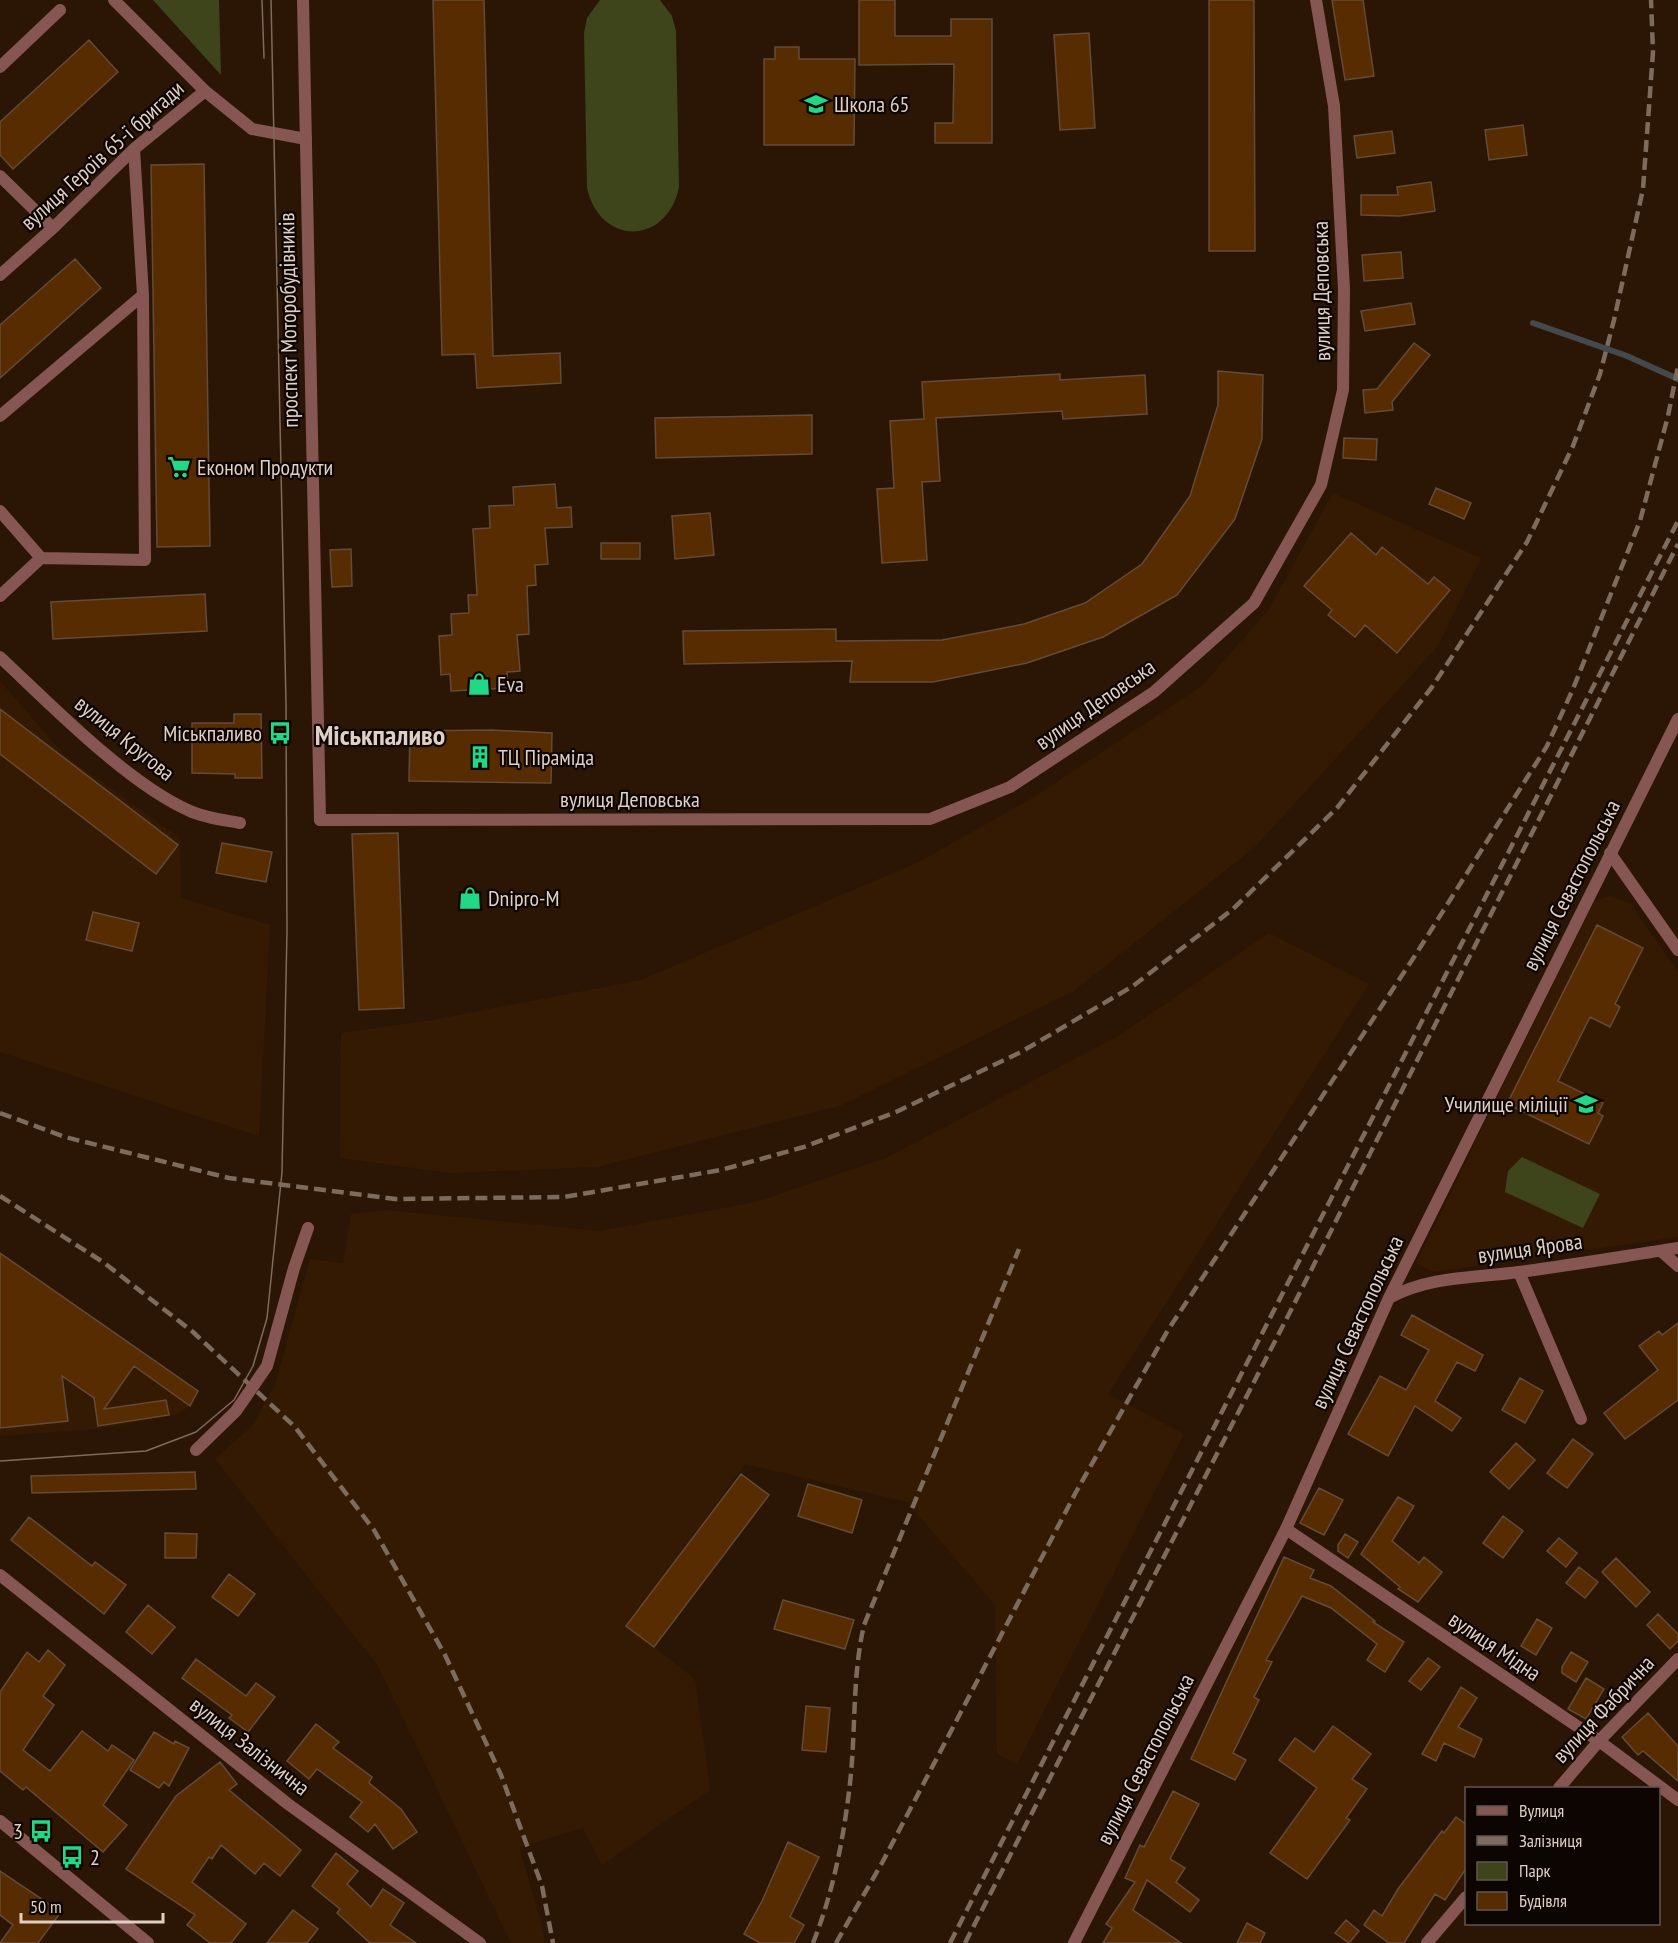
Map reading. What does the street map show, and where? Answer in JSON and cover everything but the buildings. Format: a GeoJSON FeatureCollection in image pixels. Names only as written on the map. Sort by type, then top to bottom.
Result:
{"type":"FeatureCollection","features":[{"type":"Feature","properties":{"kind":"street"},"geometry":{"type":"LineString","coordinates":[[114,0],[205,91],[252,129],[306,139]]}},
{"type":"Feature","properties":{"kind":"street","name":"проспект Моторобудівників"},"geometry":{"type":"LineString","coordinates":[[303,0],[320,820]]}},
{"type":"Feature","properties":{"kind":"street","name":"вулиця Деповська"},"geometry":{"type":"LineString","coordinates":[[320,820],[930,819],[1010,788],[1154,692],[1254,603],[1321,486],[1343,390],[1344,289],[1334,106],[1316,0]]}},
{"type":"Feature","properties":{"kind":"street"},"geometry":{"type":"LineString","coordinates":[[0,67],[60,10]]}},
{"type":"Feature","properties":{"kind":"street","name":"вулиця Героїв 65-ї бригади"},"geometry":{"type":"LineString","coordinates":[[0,275],[53,228],[134,149],[205,91]]}},
{"type":"Feature","properties":{"kind":"street"},"geometry":{"type":"LineString","coordinates":[[0,596],[41,558],[145,560],[143,295],[134,149]]}},
{"type":"Feature","properties":{"kind":"street"},"geometry":{"type":"LineString","coordinates":[[0,176],[53,228]]}},
{"type":"Feature","properties":{"kind":"street"},"geometry":{"type":"LineString","coordinates":[[0,416],[143,295]]}},
{"type":"Feature","properties":{"kind":"street"},"geometry":{"type":"LineString","coordinates":[[0,511],[41,558]]}},
{"type":"Feature","properties":{"kind":"street","name":"вулиця Кругова"},"geometry":{"type":"LineString","coordinates":[[0,657],[106,753],[157,793],[191,812],[240,823]]}},
{"type":"Feature","properties":{"kind":"street","name":"вулиця Севастопольська"},"geometry":{"type":"LineString","coordinates":[[1074,1943],[1286,1529],[1389,1298],[1678,719]]}},
{"type":"Feature","properties":{"kind":"street"},"geometry":{"type":"LineString","coordinates":[[1610,853],[1678,950]]}},
{"type":"Feature","properties":{"kind":"street"},"geometry":{"type":"LineString","coordinates":[[195,1450],[236,1411],[267,1366],[294,1268],[308,1228]]}},
{"type":"Feature","properties":{"kind":"street","name":"вулиця Ярова"},"geometry":{"type":"LineString","coordinates":[[1389,1298],[1410,1286],[1433,1281],[1519,1272],[1678,1248]]}},
{"type":"Feature","properties":{"kind":"street"},"geometry":{"type":"LineString","coordinates":[[1660,1251],[1678,1266]]}},
{"type":"Feature","properties":{"kind":"street"},"geometry":{"type":"LineString","coordinates":[[1519,1272],[1581,1419]]}},
{"type":"Feature","properties":{"kind":"street","name":"вулиця Мідна"},"geometry":{"type":"LineString","coordinates":[[1286,1529],[1599,1742],[1678,1800]]}},
{"type":"Feature","properties":{"kind":"street","name":"вулиця Залізнична"},"geometry":{"type":"LineString","coordinates":[[0,1575],[288,1804],[480,1943]]}},
{"type":"Feature","properties":{"kind":"street","name":"вулиця Фабрична"},"geometry":{"type":"LineString","coordinates":[[1560,1787],[1678,1659]]}},
{"type":"Feature","properties":{"kind":"street"},"geometry":{"type":"LineString","coordinates":[[0,1821],[147,1943]]}},
{"type":"Feature","properties":{"kind":"street"},"geometry":{"type":"LineString","coordinates":[[1427,1943],[1465,1899]]}},
{"type":"Feature","properties":{"kind":"shaded area"},"geometry":{"type":"Polygon","coordinates":[[[1333,493],[1481,558],[1438,646],[1256,846],[1074,991],[842,1105],[597,1167],[450,1173],[340,1158],[341,1033],[433,1020],[641,980],[919,862],[1034,797],[1202,686],[1269,609],[1333,493]]]}},
{"type":"Feature","properties":{"kind":"shaded area"},"geometry":{"type":"Polygon","coordinates":[[[0,681],[64,755],[180,838],[181,898],[270,925],[259,1136],[0,1052],[0,681]]]}},
{"type":"Feature","properties":{"kind":"shaded area","name":"Училище міліції"},"geometry":{"type":"Polygon","coordinates":[[[1610,896],[1630,903],[1678,972],[1678,1237],[1433,1272],[1416,1263],[1594,901],[1610,896]]]}},
{"type":"Feature","properties":{"kind":"shaded area"},"geometry":{"type":"Polygon","coordinates":[[[1269,933],[1369,984],[1108,1394],[1184,1434],[1017,1764],[997,1754],[995,1605],[907,1502],[745,1464],[627,1626],[695,1679],[710,1790],[602,1865],[583,1828],[519,1847],[545,1943],[511,1943],[378,1666],[215,1459],[253,1425],[275,1385],[310,1259],[343,1263],[351,1214],[386,1210],[600,1231],[756,1202],[886,1158],[1120,1035],[1269,933]]]}},
{"type":"Feature","properties":{"kind":"shaded area"},"geometry":{"type":"Polygon","coordinates":[[[0,1253],[198,1391],[190,1406],[175,1415],[98,1429],[0,1436],[0,1253]]]}},
{"type":"Feature","properties":{"kind":"green space"},"geometry":{"type":"Polygon","coordinates":[[[153,0],[219,0],[221,75],[153,0]]]}},
{"type":"Feature","properties":{"kind":"green space"},"geometry":{"type":"Polygon","coordinates":[[[600,0],[660,0],[672,16],[676,31],[679,187],[672,206],[661,220],[648,229],[633,231],[619,229],[605,221],[594,207],[587,188],[584,33],[587,18],[600,0]]]}},
{"type":"Feature","properties":{"kind":"green space"},"geometry":{"type":"Polygon","coordinates":[[[1522,1157],[1600,1194],[1583,1228],[1505,1192],[1508,1171],[1522,1157]]]}},
{"type":"Feature","properties":{"kind":"waterway"},"geometry":{"type":"LineString","coordinates":[[1533,323],[1627,356],[1678,379]]}},
{"type":"Feature","properties":{"kind":"tram line"},"geometry":{"type":"LineString","coordinates":[[262,0],[264,58]]}},
{"type":"Feature","properties":{"kind":"tram line"},"geometry":{"type":"LineString","coordinates":[[0,1461],[146,1451],[196,1432],[234,1400],[253,1366],[267,1318],[282,1172],[287,931],[286,703],[271,0]]}},
{"type":"Feature","properties":{"kind":"railway"},"geometry":{"type":"LineString","coordinates":[[0,1113],[65,1137],[229,1178],[395,1199],[564,1197],[721,1170],[804,1147],[896,1112],[1021,1052],[1133,986],[1233,909],[1337,808],[1432,687],[1527,542],[1573,446],[1600,374],[1614,320],[1643,189],[1653,52],[1651,0]]}},
{"type":"Feature","properties":{"kind":"railway"},"geometry":{"type":"LineString","coordinates":[[836,1943],[882,1863],[1076,1492],[1168,1330],[1416,954],[1547,746],[1573,689],[1640,521],[1668,416],[1678,366]]}},
{"type":"Feature","properties":{"kind":"railway"},"geometry":{"type":"LineString","coordinates":[[950,1943],[1678,521]]}},
{"type":"Feature","properties":{"kind":"railway"},"geometry":{"type":"LineString","coordinates":[[965,1943],[1290,1312],[1678,544]]}},
{"type":"Feature","properties":{"kind":"railway"},"geometry":{"type":"LineString","coordinates":[[0,1196],[103,1262],[193,1332],[295,1427],[374,1530],[445,1655],[501,1775],[542,1886],[553,1943]]}},
{"type":"Feature","properties":{"kind":"railway"},"geometry":{"type":"LineString","coordinates":[[813,1943],[832,1885],[844,1824],[852,1763],[858,1664],[864,1625],[1019,1249]]}},
{"type":"Feature","properties":{"kind":"place","name":"Школа 65"},"geometry":{"type":"Point","coordinates":[816,104]}},
{"type":"Feature","properties":{"kind":"place","name":"Економ Продукти"},"geometry":{"type":"Point","coordinates":[179,467]}},
{"type":"Feature","properties":{"kind":"place","name":"Eva"},"geometry":{"type":"Point","coordinates":[479,684]}},
{"type":"Feature","properties":{"kind":"place","name":"Міськпаливо"},"geometry":{"type":"Point","coordinates":[280,733]}},
{"type":"Feature","properties":{"kind":"place","name":"ТЦ Піраміда"},"geometry":{"type":"Point","coordinates":[480,757]}},
{"type":"Feature","properties":{"kind":"place","name":"Dnipro-M"},"geometry":{"type":"Point","coordinates":[470,898]}},
{"type":"Feature","properties":{"kind":"place","name":"Училище міліції"},"geometry":{"type":"Point","coordinates":[1586,1104]}},
{"type":"Feature","properties":{"kind":"place","name":"3"},"geometry":{"type":"Point","coordinates":[41,1831]}},
{"type":"Feature","properties":{"kind":"place","name":"2"},"geometry":{"type":"Point","coordinates":[72,1857]}},
{"type":"Feature","properties":{"kind":"district","name":"Міськпаливо"},"geometry":{"type":"Point","coordinates":[380,734]}}]}
